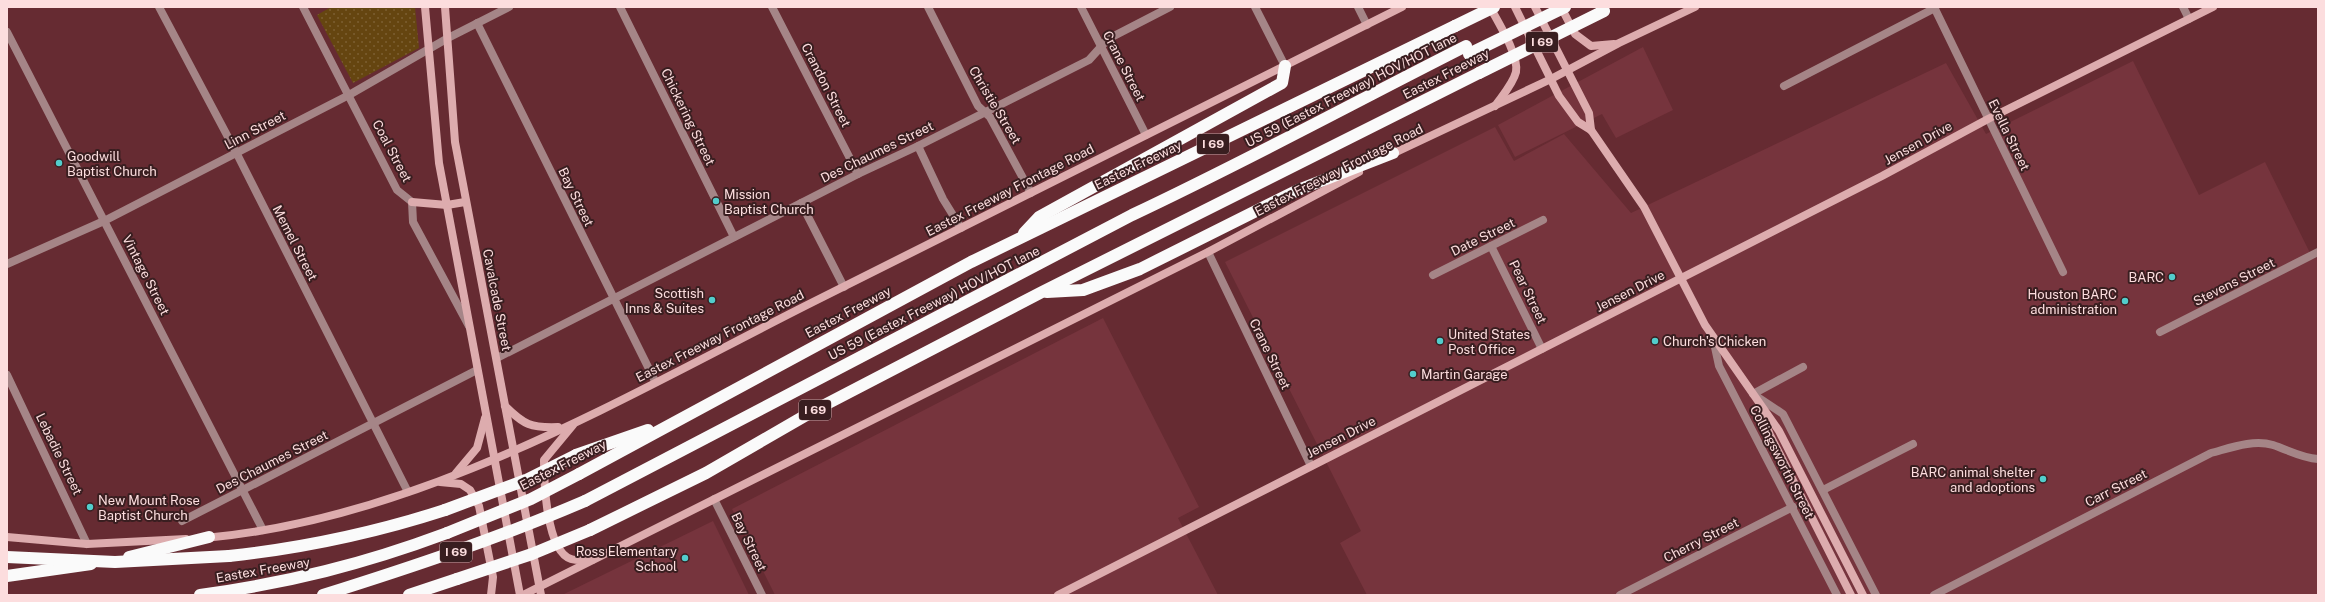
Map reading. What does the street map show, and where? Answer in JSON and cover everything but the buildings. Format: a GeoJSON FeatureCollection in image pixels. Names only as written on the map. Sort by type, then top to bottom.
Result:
{"type":"FeatureCollection","features":[{"type":"Feature","properties":{"kind":"highway","name":"Eastex Freeway"},"geometry":{"type":"LineString","coordinates":[[200,595],[254,588],[323,573],[404,550],[531,499],[1018,238],[1494,7]]}},
{"type":"Feature","properties":{"kind":"highway","name":"US 59 (Eastex Freeway) HOV/HOT lane"},"geometry":{"type":"LineString","coordinates":[[323,595],[454,553],[522,528],[585,500],[1132,215],[1217,175],[1321,119],[1468,50],[1546,7]]}},
{"type":"Feature","properties":{"kind":"highway","name":"Eastex Freeway"},"geometry":{"type":"LineString","coordinates":[[1468,50],[1565,7]]}},
{"type":"Feature","properties":{"kind":"highway","name":"Eastex Freeway"},"geometry":{"type":"LineString","coordinates":[[409,595],[458,583],[590,530],[706,473],[815,410],[1042,292],[1608,9]]}},
{"type":"Feature","properties":{"kind":"highway"},"geometry":{"type":"LineString","coordinates":[[1018,238],[1039,217],[1282,83],[1285,66]]}},
{"type":"Feature","properties":{"kind":"highway"},"geometry":{"type":"LineString","coordinates":[[1042,292],[1083,290],[1140,269],[1298,190],[1393,153]]}},
{"type":"Feature","properties":{"kind":"highway"},"geometry":{"type":"LineString","coordinates":[[7,557],[115,562],[229,556],[330,541],[382,529],[445,510],[526,480],[576,455],[683,417]]}},
{"type":"Feature","properties":{"kind":"highway"},"geometry":{"type":"LineString","coordinates":[[7,576],[142,555],[210,537]]}},
{"type":"Feature","properties":{"kind":"highway"},"geometry":{"type":"LineString","coordinates":[[436,595],[458,583]]}},
{"type":"Feature","properties":{"kind":"main road"},"geometry":{"type":"LineString","coordinates":[[425,7],[435,131],[447,206],[520,595]]}},
{"type":"Feature","properties":{"kind":"main road","name":"Cavalcade Street"},"geometry":{"type":"LineString","coordinates":[[445,7],[455,142],[465,202],[497,358],[541,591]]}},
{"type":"Feature","properties":{"kind":"main road","name":"Eastex Freeway Frontage Road"},"geometry":{"type":"LineString","coordinates":[[7,537],[87,544],[210,537],[264,530],[342,512],[436,482],[514,450],[656,382],[1402,7]]}},
{"type":"Feature","properties":{"kind":"main road"},"geometry":{"type":"LineString","coordinates":[[1490,7],[1510,47],[1516,64],[1513,79],[1494,106]]}},
{"type":"Feature","properties":{"kind":"main road","name":"Collingsworth Street"},"geometry":{"type":"LineString","coordinates":[[1515,7],[1559,96],[1578,122],[1591,130],[1644,207],[1680,278],[1713,338],[1780,431],[1863,595]]}},
{"type":"Feature","properties":{"kind":"main road","name":"Collingsworth Street"},"geometry":{"type":"LineString","coordinates":[[1535,7],[1589,113],[1591,130]]}},
{"type":"Feature","properties":{"kind":"main road"},"geometry":{"type":"LineString","coordinates":[[1562,7],[1575,34],[1592,46],[1619,43]]}},
{"type":"Feature","properties":{"kind":"main road","name":"Eastex Freeway Frontage Road"},"geometry":{"type":"LineString","coordinates":[[523,595],[541,591],[592,560],[1208,252],[1393,153],[1551,79],[1619,43],[1695,7]]}},
{"type":"Feature","properties":{"kind":"main road","name":"Jensen Drive"},"geometry":{"type":"LineString","coordinates":[[1058,595],[1882,176],[1988,119],[2213,7]]}},
{"type":"Feature","properties":{"kind":"main road"},"geometry":{"type":"LineString","coordinates":[[412,202],[447,206],[465,202]]}},
{"type":"Feature","properties":{"kind":"main road","name":"Collingsworth Street"},"geometry":{"type":"LineString","coordinates":[[1753,394],[1770,435],[1851,595]]}},
{"type":"Feature","properties":{"kind":"main road"},"geometry":{"type":"LineString","coordinates":[[505,406],[527,425],[539,428],[563,427]]}},
{"type":"Feature","properties":{"kind":"main road"},"geometry":{"type":"LineString","coordinates":[[454,475],[477,448],[486,415]]}},
{"type":"Feature","properties":{"kind":"main road"},"geometry":{"type":"LineString","coordinates":[[576,421],[544,460],[544,494],[550,523],[559,549],[570,559],[592,560]]}},
{"type":"Feature","properties":{"kind":"main road"},"geometry":{"type":"LineString","coordinates":[[436,482],[461,484],[470,490],[479,506],[493,577],[491,595]]}},
{"type":"Feature","properties":{"kind":"street","name":"Memel Street"},"geometry":{"type":"LineString","coordinates":[[159,7],[237,154],[408,492]]}},
{"type":"Feature","properties":{"kind":"street","name":"Coal Street"},"geometry":{"type":"LineString","coordinates":[[303,7],[398,190],[412,202]]}},
{"type":"Feature","properties":{"kind":"street","name":"Linn Street"},"geometry":{"type":"LineString","coordinates":[[7,264],[104,222],[237,154],[349,95],[448,38],[509,7]]}},
{"type":"Feature","properties":{"kind":"street","name":"Chickering Street"},"geometry":{"type":"LineString","coordinates":[[620,7],[734,237]]}},
{"type":"Feature","properties":{"kind":"street","name":"Crandon Street"},"geometry":{"type":"LineString","coordinates":[[772,7],[858,174]]}},
{"type":"Feature","properties":{"kind":"street","name":"Christie Street"},"geometry":{"type":"LineString","coordinates":[[928,7],[978,106],[990,117],[1031,193]]}},
{"type":"Feature","properties":{"kind":"street","name":"Crane Street"},"geometry":{"type":"LineString","coordinates":[[1081,7],[1146,135]]}},
{"type":"Feature","properties":{"kind":"street","name":"Des Chaumes Street"},"geometry":{"type":"LineString","coordinates":[[497,358],[858,174],[985,113],[1089,60],[1095,56],[1101,46],[1108,39],[1170,7]]}},
{"type":"Feature","properties":{"kind":"street"},"geometry":{"type":"LineString","coordinates":[[1255,7],[1285,66]]}},
{"type":"Feature","properties":{"kind":"street"},"geometry":{"type":"LineString","coordinates":[[1358,7],[1367,24]]}},
{"type":"Feature","properties":{"kind":"street"},"geometry":{"type":"LineString","coordinates":[[1784,86],[1934,7]]}},
{"type":"Feature","properties":{"kind":"street","name":"Evella Street"},"geometry":{"type":"LineString","coordinates":[[1934,7],[2063,272]]}},
{"type":"Feature","properties":{"kind":"street"},"geometry":{"type":"LineString","coordinates":[[2183,7],[2189,19]]}},
{"type":"Feature","properties":{"kind":"street","name":"Bay Street"},"geometry":{"type":"LineString","coordinates":[[477,23],[656,382]]}},
{"type":"Feature","properties":{"kind":"street","name":"Vintage Street"},"geometry":{"type":"LineString","coordinates":[[7,32],[264,530]]}},
{"type":"Feature","properties":{"kind":"street"},"geometry":{"type":"LineString","coordinates":[[918,146],[943,199],[961,228]]}},
{"type":"Feature","properties":{"kind":"street"},"geometry":{"type":"LineString","coordinates":[[412,202],[413,222],[469,326]]}},
{"type":"Feature","properties":{"kind":"street"},"geometry":{"type":"LineString","coordinates":[[802,203],[844,287]]}},
{"type":"Feature","properties":{"kind":"street","name":"Date Street"},"geometry":{"type":"LineString","coordinates":[[1433,275],[1543,220]]}},
{"type":"Feature","properties":{"kind":"street","name":"Pear Street"},"geometry":{"type":"LineString","coordinates":[[1491,246],[1542,349]]}},
{"type":"Feature","properties":{"kind":"street","name":"Crane Street"},"geometry":{"type":"LineString","coordinates":[[1208,252],[1311,466]]}},
{"type":"Feature","properties":{"kind":"street","name":"Stevens Street"},"geometry":{"type":"LineString","coordinates":[[2160,332],[2318,252]]}},
{"type":"Feature","properties":{"kind":"street","name":"Collingsworth Street"},"geometry":{"type":"LineString","coordinates":[[1713,338],[1719,366],[1837,595]]}},
{"type":"Feature","properties":{"kind":"street"},"geometry":{"type":"LineString","coordinates":[[1753,394],[1803,367]]}},
{"type":"Feature","properties":{"kind":"street","name":"Des Chaumes Street"},"geometry":{"type":"LineString","coordinates":[[182,521],[477,370]]}},
{"type":"Feature","properties":{"kind":"street","name":"Lebadie Street"},"geometry":{"type":"LineString","coordinates":[[7,375],[87,544]]}},
{"type":"Feature","properties":{"kind":"street","name":"Collingsworth Street"},"geometry":{"type":"LineString","coordinates":[[1753,394],[1783,414],[1876,595]]}},
{"type":"Feature","properties":{"kind":"street"},"geometry":{"type":"LineString","coordinates":[[1823,490],[1913,444]]}},
{"type":"Feature","properties":{"kind":"street","name":"Carr Street"},"geometry":{"type":"LineString","coordinates":[[1934,595],[2211,454],[2242,444],[2271,445],[2310,459],[2318,459]]}},
{"type":"Feature","properties":{"kind":"street","name":"Bay Street"},"geometry":{"type":"LineString","coordinates":[[714,499],[762,595]]}},
{"type":"Feature","properties":{"kind":"street","name":"Cherry Street"},"geometry":{"type":"LineString","coordinates":[[1620,595],[1793,507]]}},
{"type":"Feature","properties":{"kind":"shaded area"},"geometry":{"type":"Polygon","coordinates":[[[331,7],[415,7],[419,48],[353,83],[317,15],[331,7]]]}},
{"type":"Feature","properties":{"kind":"shaded area"},"geometry":{"type":"Polygon","coordinates":[[[1643,47],[1673,110],[1616,138],[1602,114],[1515,157],[1498,125],[1643,47]]]}},
{"type":"Feature","properties":{"kind":"shaded area"},"geometry":{"type":"Polygon","coordinates":[[[2133,61],[2199,195],[2265,162],[2313,259],[2318,256],[2318,595],[1367,595],[1340,543],[1361,531],[1225,262],[1495,127],[1514,161],[1564,134],[1631,213],[1946,63],[1986,134],[2133,61]]]}},
{"type":"Feature","properties":{"kind":"shaded area"},"geometry":{"type":"Polygon","coordinates":[[[1103,318],[1199,507],[1178,518],[1218,595],[775,595],[732,509],[1103,318]]]}},
{"type":"Feature","properties":{"kind":"shaded area","name":"Ross Elementary School"},"geometry":{"type":"Polygon","coordinates":[[[713,521],[749,595],[562,595],[713,521]]]}},
{"type":"Feature","properties":{"kind":"place","name":"Goodwill Baptist Church"},"geometry":{"type":"Point","coordinates":[59,163]}},
{"type":"Feature","properties":{"kind":"place","name":"Mission Baptist Church"},"geometry":{"type":"Point","coordinates":[716,201]}},
{"type":"Feature","properties":{"kind":"place","name":"BARC"},"geometry":{"type":"Point","coordinates":[2172,277]}},
{"type":"Feature","properties":{"kind":"place","name":"Scottish Inns & Suites"},"geometry":{"type":"Point","coordinates":[712,300]}},
{"type":"Feature","properties":{"kind":"place","name":"Houston BARC administration"},"geometry":{"type":"Point","coordinates":[2125,301]}},
{"type":"Feature","properties":{"kind":"place","name":"United States Post Office"},"geometry":{"type":"Point","coordinates":[1440,341]}},
{"type":"Feature","properties":{"kind":"place","name":"Church's Chicken"},"geometry":{"type":"Point","coordinates":[1655,341]}},
{"type":"Feature","properties":{"kind":"place","name":"Martin Garage"},"geometry":{"type":"Point","coordinates":[1413,374]}},
{"type":"Feature","properties":{"kind":"place","name":"BARC animal shelter and adoptions"},"geometry":{"type":"Point","coordinates":[2043,479]}},
{"type":"Feature","properties":{"kind":"place","name":"New Mount Rose Baptist Church"},"geometry":{"type":"Point","coordinates":[90,507]}},
{"type":"Feature","properties":{"kind":"place","name":"Ross Elementary School"},"geometry":{"type":"Point","coordinates":[685,558]}}]}
